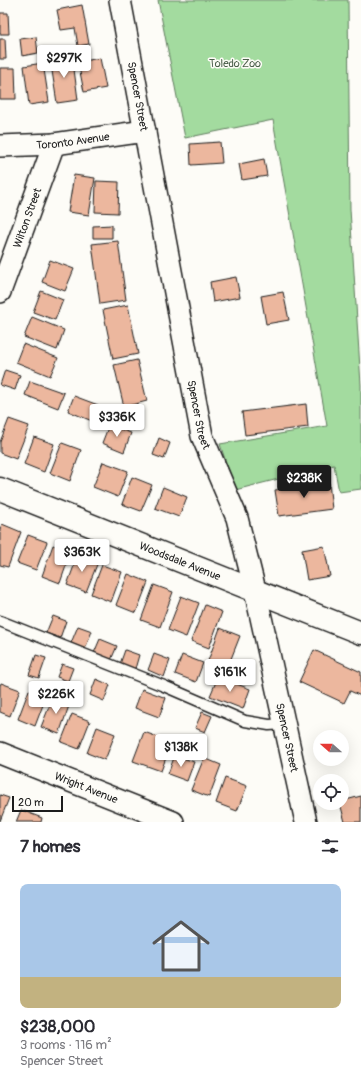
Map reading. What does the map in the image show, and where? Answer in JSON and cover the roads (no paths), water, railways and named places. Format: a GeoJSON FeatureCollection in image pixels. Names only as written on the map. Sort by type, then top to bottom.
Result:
{"type":"FeatureCollection","features":[{"type":"Feature","properties":{"kind":"street","name":"Spencer Street"},"geometry":{"type":"LineString","coordinates":[[120,0],[202,436],[237,518],[255,590],[306,822]]}},
{"type":"Feature","properties":{"kind":"street","name":"Toronto Avenue"},"geometry":{"type":"LineString","coordinates":[[0,146],[54,144],[145,131]]}},
{"type":"Feature","properties":{"kind":"street","name":"Wilton Street"},"geometry":{"type":"LineString","coordinates":[[0,292],[54,144]]}},
{"type":"Feature","properties":{"kind":"street","name":"Woodsdale Avenue"},"geometry":{"type":"LineString","coordinates":[[0,489],[361,633]]}},
{"type":"Feature","properties":{"kind":"street","name":"Wright Avenue"},"geometry":{"type":"LineString","coordinates":[[0,753],[173,822]]}},
{"type":"Feature","properties":{"kind":"lane"},"geometry":{"type":"LineString","coordinates":[[0,621],[164,686],[246,721],[269,725],[284,724]]}},
{"type":"Feature","properties":{"kind":"park label","name":"Toledo Zoo"},"geometry":{"type":"Point","coordinates":[235,63]}}]}
